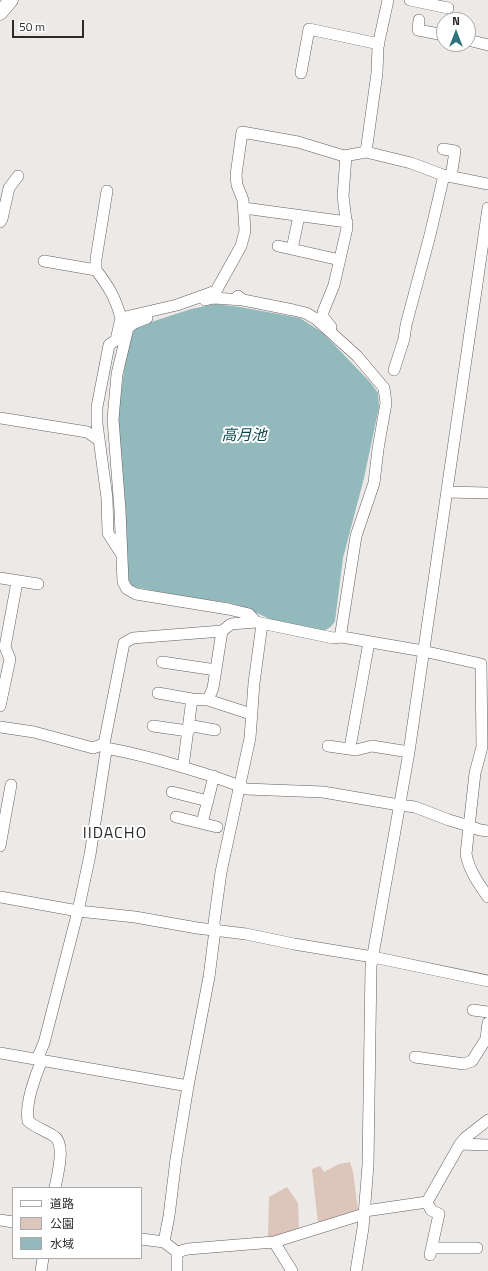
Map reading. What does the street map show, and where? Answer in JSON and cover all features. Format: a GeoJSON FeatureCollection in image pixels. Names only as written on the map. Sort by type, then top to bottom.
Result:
{"type":"FeatureCollection","features":[{"type":"Feature","properties":{"kind":"main road"},"geometry":{"type":"LineString","coordinates":[[0,13],[11,0]]}},
{"type":"Feature","properties":{"kind":"street"},"geometry":{"type":"LineString","coordinates":[[366,152],[377,73],[379,44],[388,0]]}},
{"type":"Feature","properties":{"kind":"street"},"geometry":{"type":"LineString","coordinates":[[410,0],[448,8]]}},
{"type":"Feature","properties":{"kind":"street"},"geometry":{"type":"LineString","coordinates":[[420,20],[418,30],[436,33]]}},
{"type":"Feature","properties":{"kind":"street"},"geometry":{"type":"LineString","coordinates":[[301,73],[309,29],[379,44]]}},
{"type":"Feature","properties":{"kind":"street"},"geometry":{"type":"LineString","coordinates":[[476,42],[488,45]]}},
{"type":"Feature","properties":{"kind":"street"},"geometry":{"type":"LineString","coordinates":[[216,291],[241,246],[245,231],[243,200],[237,185],[236,175],[242,132],[298,142],[346,156],[366,152],[411,162],[448,176],[488,184]]}},
{"type":"Feature","properties":{"kind":"street"},"geometry":{"type":"LineString","coordinates":[[394,370],[404,339],[406,325],[430,235],[456,151],[443,149]]}},
{"type":"Feature","properties":{"kind":"street"},"geometry":{"type":"LineString","coordinates":[[334,334],[334,331],[323,317],[323,312],[334,285],[347,228],[343,196],[346,156]]}},
{"type":"Feature","properties":{"kind":"street"},"geometry":{"type":"LineString","coordinates":[[0,222],[9,188],[18,176]]}},
{"type":"Feature","properties":{"kind":"street"},"geometry":{"type":"LineString","coordinates":[[107,191],[96,259],[96,270],[110,288],[120,318],[116,340],[109,345],[98,407],[97,424],[107,498],[108,533],[122,555]]}},
{"type":"Feature","properties":{"kind":"street"},"geometry":{"type":"LineString","coordinates":[[244,208],[347,222]]}},
{"type":"Feature","properties":{"kind":"street"},"geometry":{"type":"LineString","coordinates":[[356,1271],[365,1212],[368,1165],[372,957],[409,752],[488,208]]}},
{"type":"Feature","properties":{"kind":"street"},"geometry":{"type":"LineString","coordinates":[[292,249],[299,216]]}},
{"type":"Feature","properties":{"kind":"street"},"geometry":{"type":"LineString","coordinates":[[278,246],[340,260]]}},
{"type":"Feature","properties":{"kind":"street"},"geometry":{"type":"LineString","coordinates":[[44,261],[96,270]]}},
{"type":"Feature","properties":{"kind":"street"},"geometry":{"type":"LineString","coordinates":[[243,300],[237,295],[216,291],[134,323],[128,328],[117,374],[113,419],[120,510],[123,582],[127,589],[136,594],[228,609],[249,614],[259,623]]}},
{"type":"Feature","properties":{"kind":"street"},"geometry":{"type":"LineString","coordinates":[[120,318],[214,298],[243,300],[306,313],[334,334],[357,356],[384,388],[386,403],[374,483],[356,536],[340,632],[342,637]]}},
{"type":"Feature","properties":{"kind":"street"},"geometry":{"type":"LineString","coordinates":[[0,418],[87,432],[99,440]]}},
{"type":"Feature","properties":{"kind":"street"},"geometry":{"type":"LineString","coordinates":[[447,492],[488,493]]}},
{"type":"Feature","properties":{"kind":"street"},"geometry":{"type":"LineString","coordinates":[[0,578],[17,582],[38,584]]}},
{"type":"Feature","properties":{"kind":"street"},"geometry":{"type":"LineString","coordinates":[[0,706],[2,690],[10,659],[5,647],[17,582]]}},
{"type":"Feature","properties":{"kind":"street"},"geometry":{"type":"LineString","coordinates":[[164,1242],[188,1086],[209,977],[220,872],[250,738],[259,623]]}},
{"type":"Feature","properties":{"kind":"street"},"geometry":{"type":"LineString","coordinates":[[55,1187],[61,1149],[59,1143],[56,1138],[28,1121],[27,1115],[39,1060],[78,911],[90,855],[105,746],[124,643],[133,638],[222,631],[231,624],[259,623],[333,638],[342,637],[424,651],[481,664],[482,747],[475,773],[466,854],[475,879],[488,896]]}},
{"type":"Feature","properties":{"kind":"street"},"geometry":{"type":"LineString","coordinates":[[208,700],[213,688],[222,631]]}},
{"type":"Feature","properties":{"kind":"street"},"geometry":{"type":"LineString","coordinates":[[351,742],[364,696],[369,642]]}},
{"type":"Feature","properties":{"kind":"street"},"geometry":{"type":"LineString","coordinates":[[162,662],[216,670]]}},
{"type":"Feature","properties":{"kind":"street"},"geometry":{"type":"LineString","coordinates":[[158,693],[192,699],[208,700],[248,713]]}},
{"type":"Feature","properties":{"kind":"street"},"geometry":{"type":"LineString","coordinates":[[183,767],[192,699]]}},
{"type":"Feature","properties":{"kind":"street"},"geometry":{"type":"LineString","coordinates":[[153,726],[188,732]]}},
{"type":"Feature","properties":{"kind":"street"},"geometry":{"type":"LineString","coordinates":[[188,732],[193,726],[216,730]]}},
{"type":"Feature","properties":{"kind":"street"},"geometry":{"type":"LineString","coordinates":[[0,727],[34,732],[93,748],[105,746],[214,776],[235,783],[246,789],[323,792],[399,806],[415,807],[449,820],[480,830],[488,831]]}},
{"type":"Feature","properties":{"kind":"street"},"geometry":{"type":"LineString","coordinates":[[328,746],[356,750],[372,746],[409,752]]}},
{"type":"Feature","properties":{"kind":"street"},"geometry":{"type":"LineString","coordinates":[[202,823],[214,776]]}},
{"type":"Feature","properties":{"kind":"street"},"geometry":{"type":"LineString","coordinates":[[0,846],[11,785]]}},
{"type":"Feature","properties":{"kind":"street"},"geometry":{"type":"LineString","coordinates":[[172,792],[208,801]]}},
{"type":"Feature","properties":{"kind":"street"},"geometry":{"type":"LineString","coordinates":[[176,817],[217,827]]}},
{"type":"Feature","properties":{"kind":"street"},"geometry":{"type":"LineString","coordinates":[[0,897],[78,911],[135,917],[372,957],[488,981]]}},
{"type":"Feature","properties":{"kind":"street"},"geometry":{"type":"LineString","coordinates":[[473,1010],[488,1012]]}},
{"type":"Feature","properties":{"kind":"street"},"geometry":{"type":"LineString","coordinates":[[421,1061],[464,1064],[472,1061],[477,1062],[486,1039],[488,1023]]}},
{"type":"Feature","properties":{"kind":"street"},"geometry":{"type":"LineString","coordinates":[[0,1053],[188,1086]]}},
{"type":"Feature","properties":{"kind":"street"},"geometry":{"type":"LineString","coordinates":[[427,1202],[460,1144],[465,1138],[488,1120]]}},
{"type":"Feature","properties":{"kind":"street"},"geometry":{"type":"LineString","coordinates":[[460,1144],[488,1145]]}},
{"type":"Feature","properties":{"kind":"street"},"geometry":{"type":"LineString","coordinates":[[177,1252],[188,1249],[274,1242],[365,1212],[427,1202]]}},
{"type":"Feature","properties":{"kind":"street"},"geometry":{"type":"LineString","coordinates":[[427,1202],[431,1210],[439,1214],[431,1252],[477,1248]]}},
{"type":"Feature","properties":{"kind":"street"},"geometry":{"type":"LineString","coordinates":[[0,1220],[12,1222]]}},
{"type":"Feature","properties":{"kind":"street"},"geometry":{"type":"LineString","coordinates":[[142,1239],[164,1242],[177,1252]]}},
{"type":"Feature","properties":{"kind":"street"},"geometry":{"type":"LineString","coordinates":[[274,1242],[292,1271]]}},
{"type":"Feature","properties":{"kind":"street"},"geometry":{"type":"LineString","coordinates":[[177,1252],[177,1271]]}},
{"type":"Feature","properties":{"kind":"street"},"geometry":{"type":"LineString","coordinates":[[41,1271],[43,1259]]}},
{"type":"Feature","properties":{"kind":"green space"},"geometry":{"type":"Polygon","coordinates":[[[350,1162],[353,1172],[358,1210],[318,1223],[312,1169],[320,1166],[324,1172],[339,1164],[350,1162]]]}},
{"type":"Feature","properties":{"kind":"green space"},"geometry":{"type":"Polygon","coordinates":[[[287,1187],[298,1203],[299,1230],[268,1239],[269,1197],[287,1187]]]}},
{"type":"Feature","properties":{"kind":"water","name":"高月池"},"geometry":{"type":"Polygon","coordinates":[[[215,304],[300,318],[323,333],[370,382],[378,393],[379,407],[364,478],[343,558],[335,621],[330,627],[324,630],[319,631],[272,620],[244,607],[230,603],[129,586],[117,420],[129,337],[136,327],[191,309],[215,304]]]}},
{"type":"Feature","properties":{"kind":"district","name":"IIDACHO"},"geometry":{"type":"Point","coordinates":[115,834]}}]}
